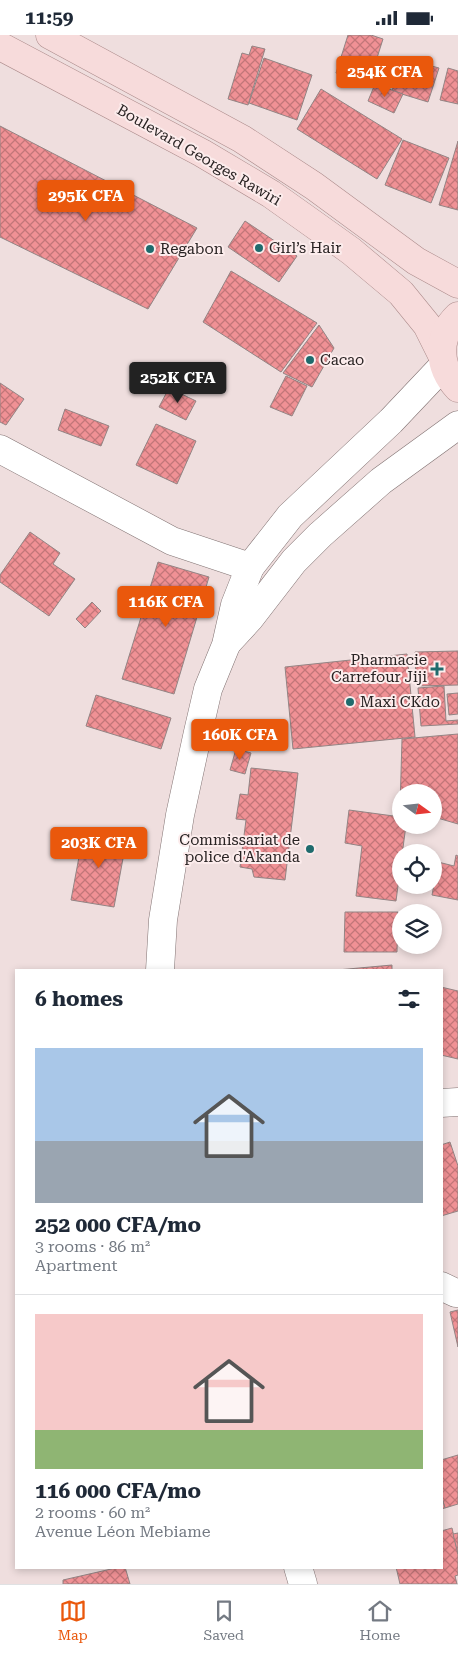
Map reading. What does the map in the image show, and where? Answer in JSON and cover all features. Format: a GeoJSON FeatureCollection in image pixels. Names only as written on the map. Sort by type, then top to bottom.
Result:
{"type":"FeatureCollection","features":[{"type":"Feature","properties":{"kind":"main road"},"geometry":{"type":"LineString","coordinates":[[50,35],[242,139],[314,186],[416,261],[458,284]]}},
{"type":"Feature","properties":{"kind":"main road","name":"Boulevard Georges Rawiri"},"geometry":{"type":"LineString","coordinates":[[0,46],[202,153],[271,194],[351,251],[402,293],[427,325],[449,377],[458,388]]}},
{"type":"Feature","properties":{"kind":"main road"},"geometry":{"type":"LineString","coordinates":[[442,359],[443,340],[448,328],[458,316]]}},
{"type":"Feature","properties":{"kind":"street"},"geometry":{"type":"LineString","coordinates":[[160,969],[163,920],[180,815],[208,689],[226,645],[235,605],[250,567],[290,516],[391,421],[442,359]]}},
{"type":"Feature","properties":{"kind":"street"},"geometry":{"type":"LineString","coordinates":[[226,645],[250,618],[294,561],[320,535],[381,481],[458,425]]}},
{"type":"Feature","properties":{"kind":"street"},"geometry":{"type":"LineString","coordinates":[[0,449],[172,541],[250,567]]}},
{"type":"Feature","properties":{"kind":"street"},"geometry":{"type":"LineString","coordinates":[[443,1103],[458,1102]]}},
{"type":"Feature","properties":{"kind":"street"},"geometry":{"type":"LineString","coordinates":[[299,1569],[303,1584]]}},
{"type":"Feature","properties":{"kind":"building"},"geometry":{"type":"Polygon","coordinates":[[[348,35],[371,35],[383,39],[369,83],[336,73],[348,35]]]}},
{"type":"Feature","properties":{"kind":"building"},"geometry":{"type":"Polygon","coordinates":[[[252,46],[265,49],[248,105],[228,99],[242,53],[249,55],[252,46]]]}},
{"type":"Feature","properties":{"kind":"building"},"geometry":{"type":"Polygon","coordinates":[[[264,58],[312,75],[297,120],[249,103],[264,58]]]}},
{"type":"Feature","properties":{"kind":"building"},"geometry":{"type":"Polygon","coordinates":[[[402,58],[439,68],[428,102],[392,91],[402,58]]]}},
{"type":"Feature","properties":{"kind":"building"},"geometry":{"type":"Polygon","coordinates":[[[448,68],[458,71],[458,104],[440,100],[448,68]]]}},
{"type":"Feature","properties":{"kind":"building"},"geometry":{"type":"Polygon","coordinates":[[[375,84],[403,94],[394,113],[368,101],[375,84]]]}},
{"type":"Feature","properties":{"kind":"building"},"geometry":{"type":"Polygon","coordinates":[[[321,89],[402,139],[377,179],[297,129],[321,89]]]}},
{"type":"Feature","properties":{"kind":"building"},"geometry":{"type":"Polygon","coordinates":[[[0,126],[197,228],[148,309],[0,237],[0,126]]]}},
{"type":"Feature","properties":{"kind":"building"},"geometry":{"type":"Polygon","coordinates":[[[403,140],[449,158],[431,203],[385,185],[403,140]]]}},
{"type":"Feature","properties":{"kind":"building"},"geometry":{"type":"Polygon","coordinates":[[[458,141],[458,210],[439,205],[458,141]]]}},
{"type":"Feature","properties":{"kind":"building"},"geometry":{"type":"Polygon","coordinates":[[[245,221],[297,256],[279,282],[228,247],[245,221]]]}},
{"type":"Feature","properties":{"kind":"building"},"geometry":{"type":"Polygon","coordinates":[[[231,271],[317,323],[281,372],[203,322],[231,271]]]}},
{"type":"Feature","properties":{"kind":"building","name":"Cacao"},"geometry":{"type":"Polygon","coordinates":[[[319,325],[334,348],[312,387],[283,373],[319,325]]]}},
{"type":"Feature","properties":{"kind":"building"},"geometry":{"type":"Polygon","coordinates":[[[286,376],[307,386],[292,416],[270,407],[286,376]]]}},
{"type":"Feature","properties":{"kind":"building"},"geometry":{"type":"Polygon","coordinates":[[[0,383],[24,399],[6,425],[0,422],[0,383]]]}},
{"type":"Feature","properties":{"kind":"building"},"geometry":{"type":"Polygon","coordinates":[[[169,388],[196,401],[186,420],[159,407],[169,388]]]}},
{"type":"Feature","properties":{"kind":"building"},"geometry":{"type":"Polygon","coordinates":[[[65,409],[109,426],[101,446],[58,430],[65,409]]]}},
{"type":"Feature","properties":{"kind":"building"},"geometry":{"type":"Polygon","coordinates":[[[156,424],[196,441],[177,484],[136,465],[156,424]]]}},
{"type":"Feature","properties":{"kind":"building"},"geometry":{"type":"Polygon","coordinates":[[[30,532],[60,553],[53,564],[75,579],[49,616],[0,582],[0,575],[30,532]]]}},
{"type":"Feature","properties":{"kind":"building"},"geometry":{"type":"Polygon","coordinates":[[[158,562],[209,577],[174,694],[122,679],[158,562]]]}},
{"type":"Feature","properties":{"kind":"building"},"geometry":{"type":"Polygon","coordinates":[[[92,602],[101,611],[85,628],[76,619],[92,602]]]}},
{"type":"Feature","properties":{"kind":"building","name":"Pharmacie Carrefour Jiji"},"geometry":{"type":"Polygon","coordinates":[[[458,651],[458,685],[416,686],[415,652],[458,651]]]}},
{"type":"Feature","properties":{"kind":"building","name":"Maxi CKdo"},"geometry":{"type":"Polygon","coordinates":[[[407,654],[415,737],[293,749],[285,667],[407,654]]]}},
{"type":"Feature","properties":{"kind":"building"},"geometry":{"type":"Polygon","coordinates":[[[444,686],[446,721],[458,720],[458,724],[421,726],[418,688],[444,686]]]}},
{"type":"Feature","properties":{"kind":"building"},"geometry":{"type":"Polygon","coordinates":[[[458,693],[458,714],[449,715],[447,694],[458,693]]]}},
{"type":"Feature","properties":{"kind":"building"},"geometry":{"type":"Polygon","coordinates":[[[96,695],[171,718],[161,749],[86,726],[96,695]]]}},
{"type":"Feature","properties":{"kind":"building"},"geometry":{"type":"Polygon","coordinates":[[[458,734],[458,824],[442,819],[442,784],[401,784],[402,739],[458,734]]]}},
{"type":"Feature","properties":{"kind":"building"},"geometry":{"type":"Polygon","coordinates":[[[236,749],[251,753],[245,774],[230,770],[236,749]]]}},
{"type":"Feature","properties":{"kind":"building"},"geometry":{"type":"Polygon","coordinates":[[[251,768],[298,773],[285,880],[254,877],[252,869],[240,867],[246,820],[236,819],[240,794],[248,795],[251,768]]]}},
{"type":"Feature","properties":{"kind":"building"},"geometry":{"type":"Polygon","coordinates":[[[349,810],[392,816],[392,834],[405,834],[404,844],[392,844],[392,894],[397,894],[396,901],[356,896],[362,846],[345,843],[349,810]]]}},
{"type":"Feature","properties":{"kind":"building"},"geometry":{"type":"Polygon","coordinates":[[[84,830],[127,837],[114,907],[71,900],[84,830]]]}},
{"type":"Feature","properties":{"kind":"building"},"geometry":{"type":"Polygon","coordinates":[[[456,855],[458,856],[458,900],[432,895],[442,894],[442,863],[454,866],[456,855]]]}},
{"type":"Feature","properties":{"kind":"building"},"geometry":{"type":"Polygon","coordinates":[[[345,912],[392,912],[392,952],[344,952],[345,912]]]}},
{"type":"Feature","properties":{"kind":"building"},"geometry":{"type":"Polygon","coordinates":[[[392,965],[392,969],[348,969],[392,965]]]}},
{"type":"Feature","properties":{"kind":"building"},"geometry":{"type":"Polygon","coordinates":[[[443,987],[458,991],[458,1059],[443,1055],[443,987]]]}},
{"type":"Feature","properties":{"kind":"building"},"geometry":{"type":"Polygon","coordinates":[[[450,1142],[458,1166],[458,1211],[443,1215],[443,1144],[450,1142]]]}},
{"type":"Feature","properties":{"kind":"building"},"geometry":{"type":"Polygon","coordinates":[[[458,1310],[458,1347],[450,1312],[458,1310]]]}},
{"type":"Feature","properties":{"kind":"building"},"geometry":{"type":"Polygon","coordinates":[[[458,1455],[458,1504],[445,1508],[443,1502],[443,1459],[458,1455]]]}},
{"type":"Feature","properties":{"kind":"building"},"geometry":{"type":"Polygon","coordinates":[[[452,1528],[458,1554],[458,1575],[455,1576],[457,1584],[400,1584],[396,1569],[443,1569],[443,1530],[452,1528]]]}},
{"type":"Feature","properties":{"kind":"building"},"geometry":{"type":"Polygon","coordinates":[[[458,1533],[458,1554],[453,1534],[458,1533]]]}},
{"type":"Feature","properties":{"kind":"building"},"geometry":{"type":"Polygon","coordinates":[[[111,1569],[126,1569],[130,1584],[63,1584],[63,1580],[111,1569]]]}},
{"type":"Feature","properties":{"kind":"place","name":"Girl’s Hair"},"geometry":{"type":"Point","coordinates":[259,248]}},
{"type":"Feature","properties":{"kind":"place","name":"Regabon"},"geometry":{"type":"Point","coordinates":[150,249]}},
{"type":"Feature","properties":{"kind":"place","name":"Cacao"},"geometry":{"type":"Point","coordinates":[310,360]}},
{"type":"Feature","properties":{"kind":"place","name":"Pharmacie Carrefour Jiji"},"geometry":{"type":"Point","coordinates":[437,669]}},
{"type":"Feature","properties":{"kind":"place","name":"Maxi CKdo"},"geometry":{"type":"Point","coordinates":[350,702]}},
{"type":"Feature","properties":{"kind":"place","name":"Commissariat de police d'Akanda"},"geometry":{"type":"Point","coordinates":[310,849]}}]}
